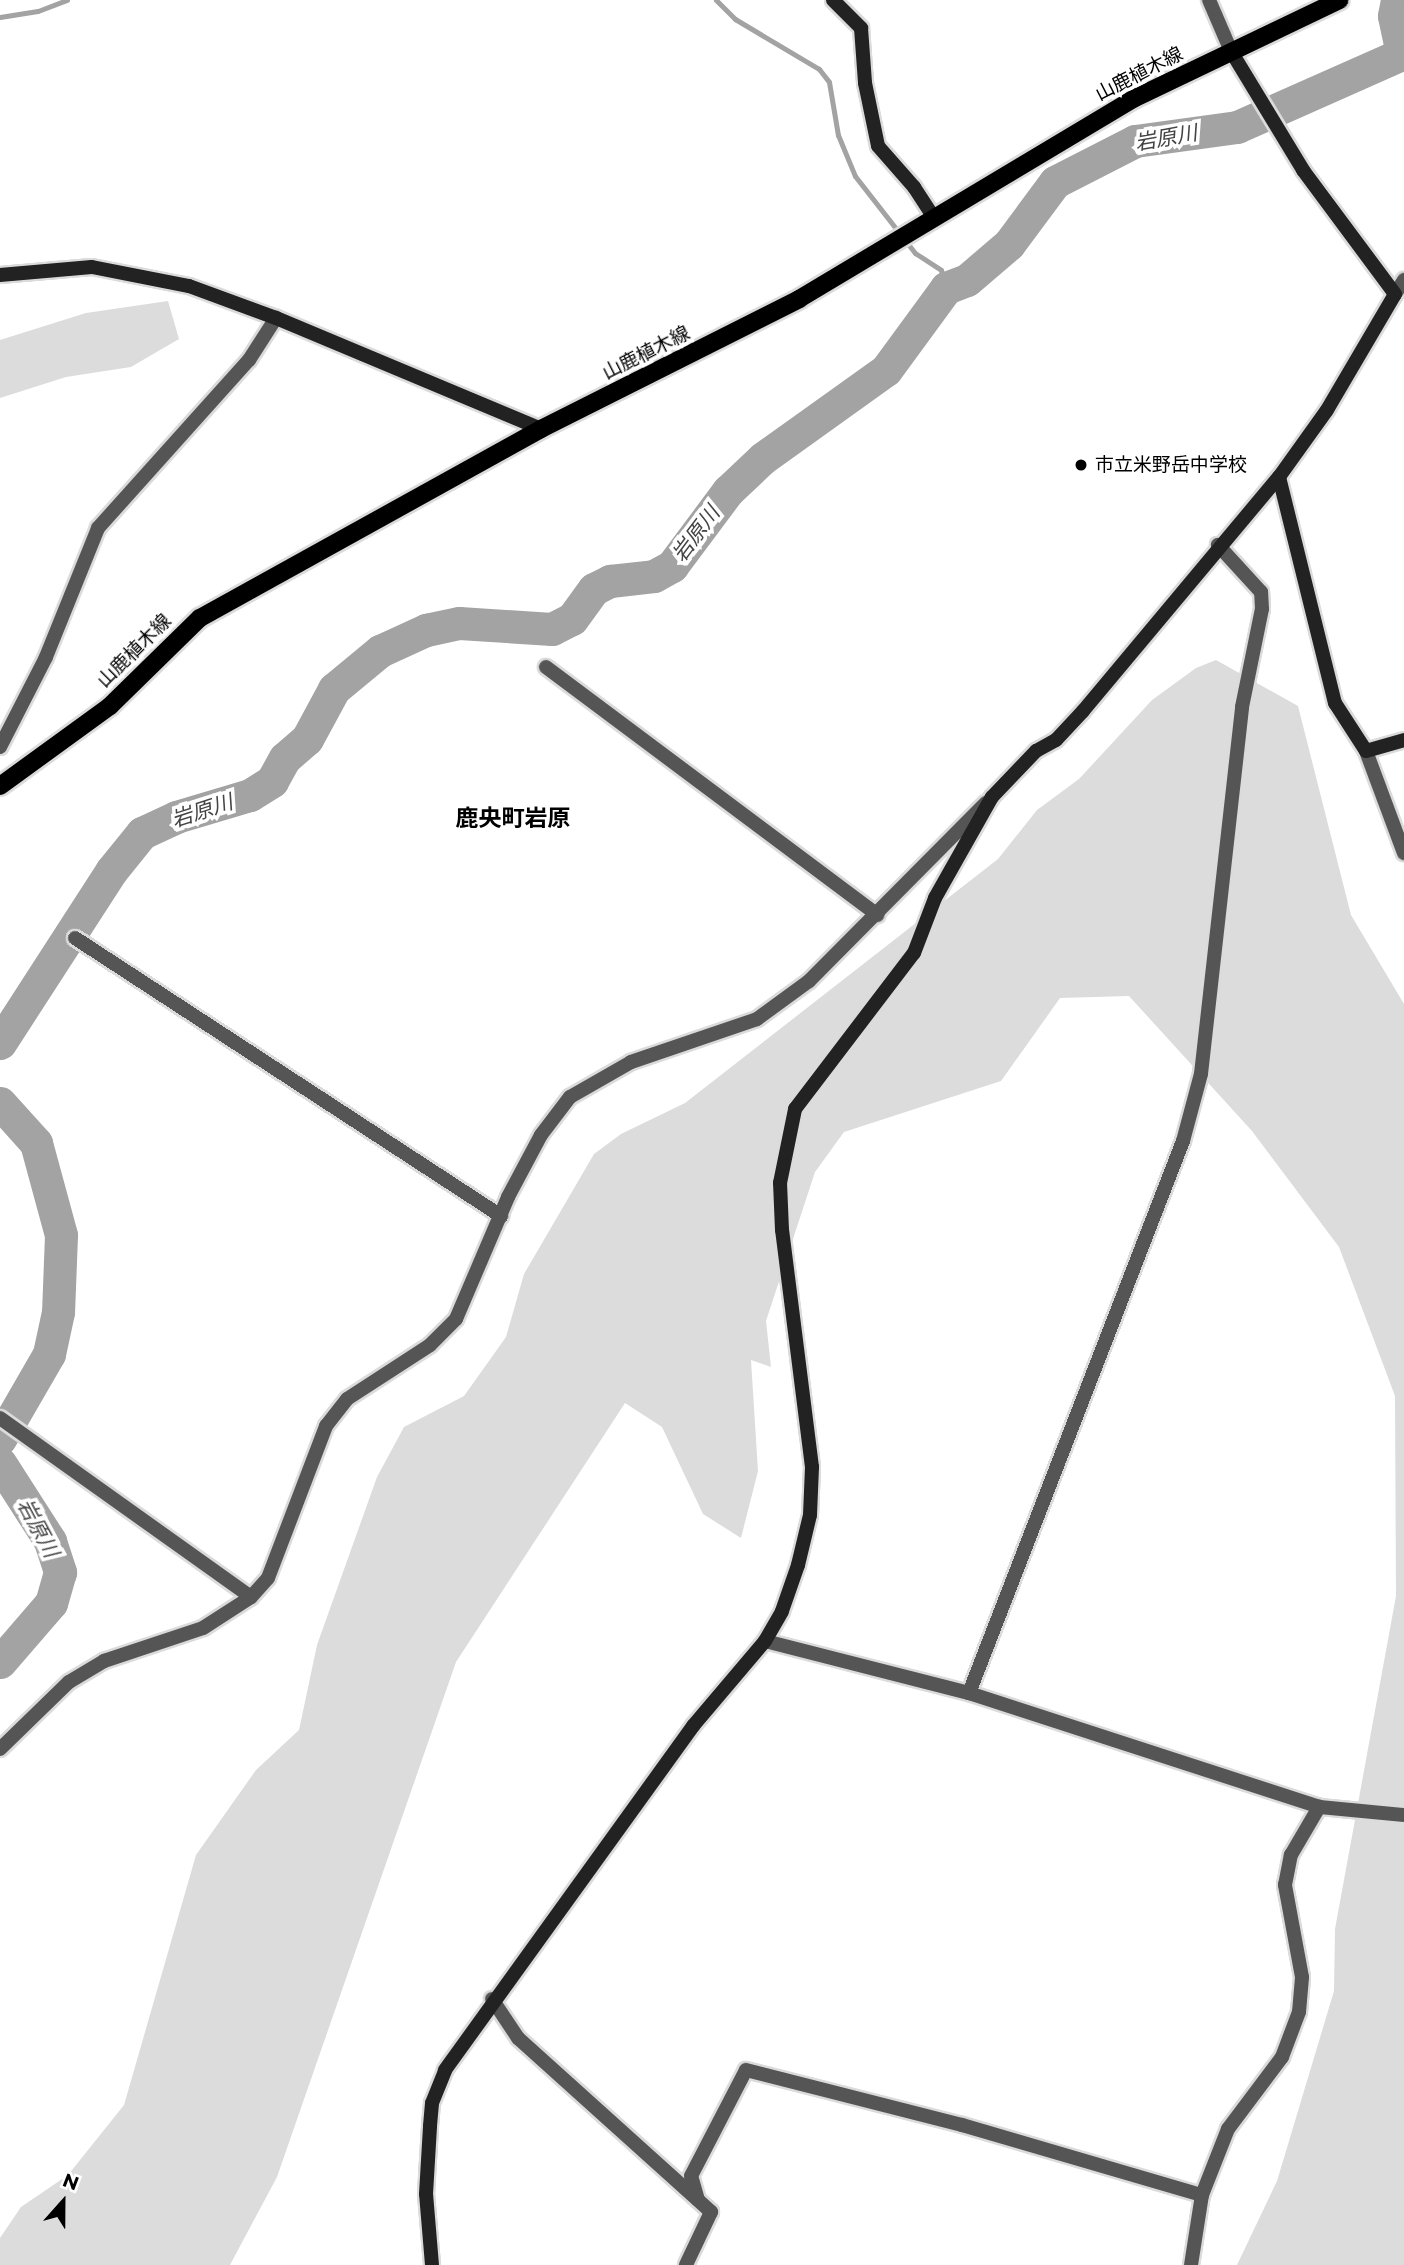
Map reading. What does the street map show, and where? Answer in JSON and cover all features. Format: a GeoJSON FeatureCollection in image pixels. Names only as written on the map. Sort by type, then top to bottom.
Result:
{"type":"FeatureCollection","features":[{"type":"Feature","properties":{"kind":"main road","name":"山鹿植木線"},"geometry":{"type":"LineString","coordinates":[[0,786],[110,706],[200,618],[541,429],[799,299],[895,245],[926,223],[1133,99],[1334,3]]}},
{"type":"Feature","properties":{"kind":"street"},"geometry":{"type":"LineString","coordinates":[[833,0],[860,29],[865,83],[878,146],[914,187],[926,223]]}},
{"type":"Feature","properties":{"kind":"street"},"geometry":{"type":"LineString","coordinates":[[1209,0],[1231,51],[1303,170],[1395,294]]}},
{"type":"Feature","properties":{"kind":"street"},"geometry":{"type":"LineString","coordinates":[[0,275],[92,267],[134,272],[276,318],[541,429]]}},
{"type":"Feature","properties":{"kind":"street"},"geometry":{"type":"LineString","coordinates":[[0,1749],[69,1682],[104,1661],[203,1628],[251,1597],[268,1578],[326,1426],[347,1399],[430,1345],[456,1319],[501,1216],[541,1135],[570,1097],[631,1062],[757,1019],[810,981],[878,915],[1036,751],[1056,740],[1114,677],[1218,545],[1279,477],[1327,410],[1404,280]]}},
{"type":"Feature","properties":{"kind":"street"},"geometry":{"type":"LineString","coordinates":[[0,747],[46,657],[98,528],[249,360],[276,318]]}},
{"type":"Feature","properties":{"kind":"street"},"geometry":{"type":"LineString","coordinates":[[1279,477],[1335,703],[1366,751],[1404,853]]}},
{"type":"Feature","properties":{"kind":"street"},"geometry":{"type":"LineString","coordinates":[[969,1693],[1183,1141],[1201,1073],[1242,707],[1262,609],[1261,592],[1218,545]]}},
{"type":"Feature","properties":{"kind":"street"},"geometry":{"type":"LineString","coordinates":[[546,667],[878,915]]}},
{"type":"Feature","properties":{"kind":"street"},"geometry":{"type":"LineString","coordinates":[[1366,751],[1404,740]]}},
{"type":"Feature","properties":{"kind":"street"},"geometry":{"type":"LineString","coordinates":[[432,2265],[426,2194],[432,2103],[445,2070],[492,1999],[693,1726],[765,1641],[782,1611],[810,1515],[812,1467],[782,1230],[780,1183],[795,1109],[914,953],[935,898],[992,797]]}},
{"type":"Feature","properties":{"kind":"street"},"geometry":{"type":"LineString","coordinates":[[75,938],[501,1216]]}},
{"type":"Feature","properties":{"kind":"street"},"geometry":{"type":"LineString","coordinates":[[0,1418],[251,1597]]}},
{"type":"Feature","properties":{"kind":"street"},"geometry":{"type":"LineString","coordinates":[[765,1641],[969,1693],[1318,1807],[1404,1815]]}},
{"type":"Feature","properties":{"kind":"street"},"geometry":{"type":"LineString","coordinates":[[1191,2265],[1202,2195],[1228,2129],[1282,2057],[1300,2012],[1302,1977],[1285,1885],[1291,1855],[1318,1807]]}},
{"type":"Feature","properties":{"kind":"street"},"geometry":{"type":"LineString","coordinates":[[492,1999],[518,2038],[711,2212],[686,2265]]}},
{"type":"Feature","properties":{"kind":"street"},"geometry":{"type":"LineString","coordinates":[[698,2200],[691,2176],[746,2070],[962,2125],[1202,2195]]}},
{"type":"Feature","properties":{"kind":"shaded area"},"geometry":{"type":"Polygon","coordinates":[[[168,301],[179,339],[131,367],[66,377],[0,398],[0,340],[86,313],[168,301]]]}},
{"type":"Feature","properties":{"kind":"shaded area"},"geometry":{"type":"Polygon","coordinates":[[[1216,660],[1298,706],[1351,915],[1404,1004],[1404,2265],[1237,2265],[1277,2181],[1334,1991],[1335,1929],[1396,1596],[1395,1396],[1339,1247],[1252,1131],[1129,996],[1060,998],[1001,1081],[844,1132],[815,1172],[766,1321],[771,1367],[751,1360],[758,1471],[741,1538],[703,1514],[662,1427],[625,1403],[456,1662],[277,2177],[230,2265],[0,2265],[0,2238],[21,2207],[68,2175],[124,2105],[196,1855],[256,1770],[299,1730],[317,1645],[377,1477],[404,1427],[464,1396],[506,1337],[524,1274],[594,1154],[621,1134],[685,1103],[998,859],[1037,810],[1079,779],[1152,700],[1196,668],[1216,660]]]}},
{"type":"Feature","properties":{"kind":"waterway"},"geometry":{"type":"LineString","coordinates":[[0,17],[38,11],[67,0]]}},
{"type":"Feature","properties":{"kind":"waterway"},"geometry":{"type":"LineString","coordinates":[[716,0],[735,19],[819,69],[829,82],[838,135],[855,176],[915,253],[941,270],[946,288]]}},
{"type":"Feature","properties":{"kind":"waterway"},"geometry":{"type":"LineString","coordinates":[[1397,0],[1394,16],[1402,54]]}},
{"type":"Feature","properties":{"kind":"waterway","name":"岩原川"},"geometry":{"type":"LineString","coordinates":[[0,1043],[112,870],[142,833],[176,817],[250,795],[272,781],[285,758],[307,739],[334,689],[380,651],[426,630],[459,623],[552,629],[572,619],[594,589],[610,581],[654,576],[672,566],[728,491],[763,458],[886,370],[946,288],[967,280],[1009,244],[1055,182],[1135,141],[1237,127],[1404,53]]}},
{"type":"Feature","properties":{"kind":"waterway","name":"岩原川"},"geometry":{"type":"LineString","coordinates":[[0,1103],[36,1143],[61,1235],[58,1312],[49,1354],[0,1439]]}},
{"type":"Feature","properties":{"kind":"waterway","name":"岩原川"},"geometry":{"type":"LineString","coordinates":[[0,1463],[50,1541],[60,1572],[51,1603],[0,1662]]}},
{"type":"Feature","properties":{"kind":"place","name":"市立米野岳中学校"},"geometry":{"type":"Point","coordinates":[1081,465]}},
{"type":"Feature","properties":{"kind":"district","name":"鹿央町岩原"},"geometry":{"type":"Point","coordinates":[513,818]}}]}
